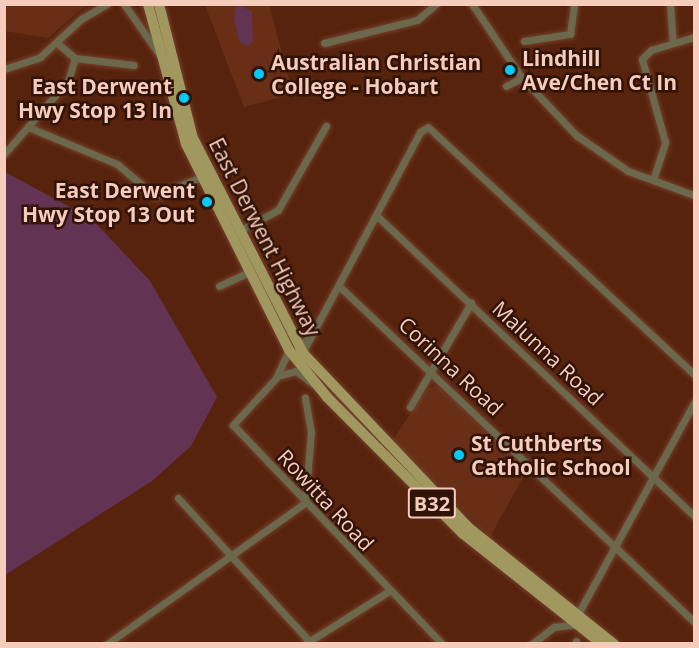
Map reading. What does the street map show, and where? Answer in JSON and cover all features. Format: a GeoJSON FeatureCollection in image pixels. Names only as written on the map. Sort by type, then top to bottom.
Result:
{"type":"FeatureCollection","features":[{"type":"Feature","properties":{"kind":"main road","name":"East Derwent Highway"},"geometry":{"type":"LineString","coordinates":[[148,4],[171,101],[252,271],[296,353],[320,389],[462,533],[559,605],[602,644]]}},
{"type":"Feature","properties":{"kind":"main road","name":"East Derwent Highway"},"geometry":{"type":"LineString","coordinates":[[159,4],[181,104],[205,175]]}},
{"type":"Feature","properties":{"kind":"main road","name":"East Derwent Highway"},"geometry":{"type":"LineString","coordinates":[[296,353],[468,528],[579,612],[614,644]]}},
{"type":"Feature","properties":{"kind":"street"},"geometry":{"type":"LineString","coordinates":[[4,69],[30,62],[57,43],[81,19],[107,4]]}},
{"type":"Feature","properties":{"kind":"street"},"geometry":{"type":"LineString","coordinates":[[124,4],[159,54]]}},
{"type":"Feature","properties":{"kind":"street"},"geometry":{"type":"LineString","coordinates":[[324,43],[417,20],[436,4]]}},
{"type":"Feature","properties":{"kind":"street"},"geometry":{"type":"LineString","coordinates":[[472,4],[522,78],[576,135],[622,167],[694,195]]}},
{"type":"Feature","properties":{"kind":"street"},"geometry":{"type":"LineString","coordinates":[[524,41],[570,34],[574,4]]}},
{"type":"Feature","properties":{"kind":"street"},"geometry":{"type":"LineString","coordinates":[[670,4],[674,43]]}},
{"type":"Feature","properties":{"kind":"street"},"geometry":{"type":"LineString","coordinates":[[653,180],[665,142],[642,59],[646,52],[694,37]]}},
{"type":"Feature","properties":{"kind":"street"},"geometry":{"type":"LineString","coordinates":[[57,43],[75,58],[134,65]]}},
{"type":"Feature","properties":{"kind":"street"},"geometry":{"type":"LineString","coordinates":[[4,154],[68,81],[75,58]]}},
{"type":"Feature","properties":{"kind":"street"},"geometry":{"type":"LineString","coordinates":[[506,86],[522,78]]}},
{"type":"Feature","properties":{"kind":"street"},"geometry":{"type":"LineString","coordinates":[[234,234],[278,210],[326,126]]}},
{"type":"Feature","properties":{"kind":"street"},"geometry":{"type":"LineString","coordinates":[[28,127],[117,164],[155,196],[205,175]]}},
{"type":"Feature","properties":{"kind":"street","name":"Rowitta Road"},"geometry":{"type":"LineString","coordinates":[[442,644],[233,425],[276,378],[314,331],[420,132],[428,127],[694,374]]}},
{"type":"Feature","properties":{"kind":"street","name":"Malunna Road"},"geometry":{"type":"LineString","coordinates":[[376,215],[655,476],[694,516]]}},
{"type":"Feature","properties":{"kind":"street"},"geometry":{"type":"LineString","coordinates":[[219,286],[252,271]]}},
{"type":"Feature","properties":{"kind":"street","name":"Corinna Road"},"geometry":{"type":"LineString","coordinates":[[339,286],[617,544],[694,622]]}},
{"type":"Feature","properties":{"kind":"street"},"geometry":{"type":"LineString","coordinates":[[410,407],[471,303]]}},
{"type":"Feature","properties":{"kind":"street"},"geometry":{"type":"LineString","coordinates":[[276,378],[296,371],[320,389]]}},
{"type":"Feature","properties":{"kind":"street"},"geometry":{"type":"LineString","coordinates":[[107,644],[305,503],[311,432],[305,398]]}},
{"type":"Feature","properties":{"kind":"street"},"geometry":{"type":"LineString","coordinates":[[579,612],[694,403]]}},
{"type":"Feature","properties":{"kind":"street"},"geometry":{"type":"LineString","coordinates":[[178,498],[309,642],[389,591]]}},
{"type":"Feature","properties":{"kind":"street"},"geometry":{"type":"LineString","coordinates":[[554,627],[559,605]]}},
{"type":"Feature","properties":{"kind":"street"},"geometry":{"type":"LineString","coordinates":[[532,644],[554,627],[581,624]]}},
{"type":"Feature","properties":{"kind":"shaded area"},"geometry":{"type":"Polygon","coordinates":[[[4,5],[86,5],[48,38],[5,31],[4,5]]]}},
{"type":"Feature","properties":{"kind":"shaded area","name":"Australian Christian College - Hobart"},"geometry":{"type":"Polygon","coordinates":[[[205,5],[269,5],[293,94],[244,107],[205,5]]]}},
{"type":"Feature","properties":{"kind":"shaded area"},"geometry":{"type":"Polygon","coordinates":[[[241,6],[252,12],[253,42],[248,46],[240,42],[234,20],[235,8],[241,6]]]}},
{"type":"Feature","properties":{"kind":"shaded area"},"geometry":{"type":"Polygon","coordinates":[[[5,172],[92,219],[150,281],[217,397],[191,446],[152,481],[5,575],[5,172]]]}},
{"type":"Feature","properties":{"kind":"shaded area","name":"St Cuthberts Catholic School"},"geometry":{"type":"Polygon","coordinates":[[[438,386],[527,470],[490,537],[392,441],[428,388],[438,386]]]}},
{"type":"Feature","properties":{"kind":"place","name":"Lindhill Ave/Chen Ct In"},"geometry":{"type":"Point","coordinates":[510,70]}},
{"type":"Feature","properties":{"kind":"place","name":"Australian Christian College - Hobart"},"geometry":{"type":"Point","coordinates":[259,74]}},
{"type":"Feature","properties":{"kind":"place","name":"East Derwent Hwy Stop 13 In"},"geometry":{"type":"Point","coordinates":[184,98]}},
{"type":"Feature","properties":{"kind":"place","name":"East Derwent Hwy Stop 13 Out"},"geometry":{"type":"Point","coordinates":[207,202]}},
{"type":"Feature","properties":{"kind":"place","name":"St Cuthberts Catholic School"},"geometry":{"type":"Point","coordinates":[459,455]}}]}
